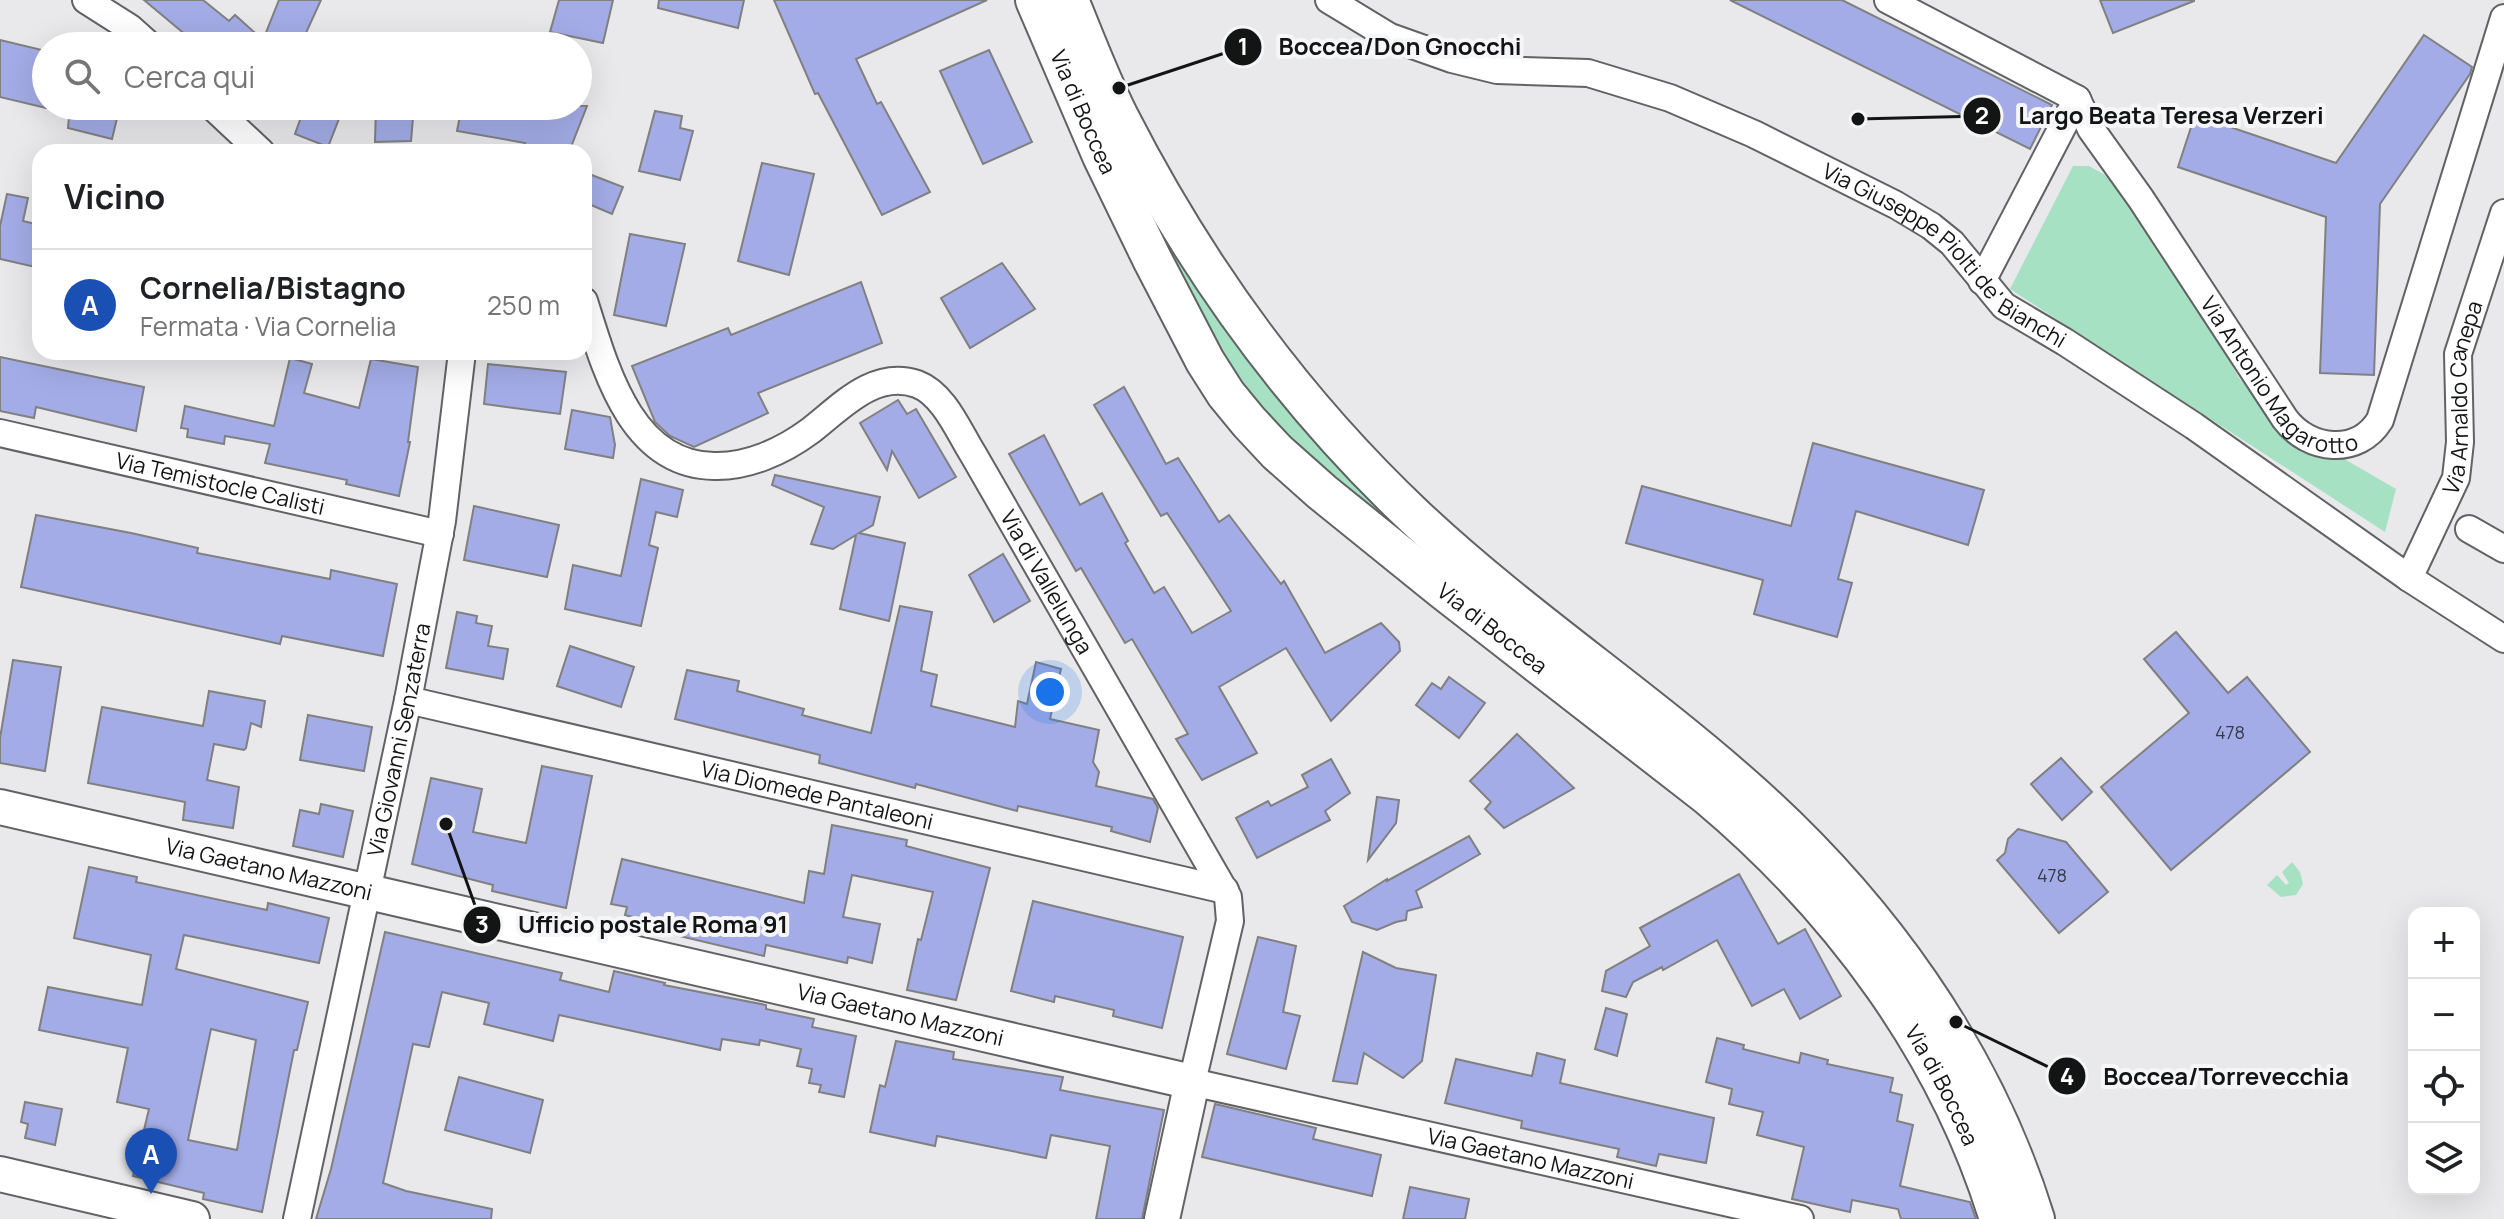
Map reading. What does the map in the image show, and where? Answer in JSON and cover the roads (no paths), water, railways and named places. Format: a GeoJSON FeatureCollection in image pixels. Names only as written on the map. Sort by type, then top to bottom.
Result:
{"type":"FeatureCollection","features":[{"type":"Feature","properties":{"kind":"main road","name":"Via di Boccea"},"geometry":{"type":"LineString","coordinates":[[1035,0],[1102,156],[1205,361],[1226,394],[1277,452],[1322,492],[1708,796],[1745,827],[1799,881],[1859,953],[1930,1056],[1972,1141],[1999,1219]]}},
{"type":"Feature","properties":{"kind":"main road","name":"Via di Boccea"},"geometry":{"type":"LineString","coordinates":[[1077,7],[1117,113],[1162,197],[1206,269],[1258,342],[1345,446],[1415,517],[1467,563],[1745,789],[1780,820],[1843,887],[1898,955],[1959,1046],[2006,1138],[2035,1219]]}},
{"type":"Feature","properties":{"kind":"street"},"geometry":{"type":"LineString","coordinates":[[86,0],[134,32]]}},
{"type":"Feature","properties":{"kind":"street","name":"Via Giuseppe Piolti de' Bianchi"},"geometry":{"type":"LineString","coordinates":[[1329,0],[1390,37],[1452,59],[1497,70],[1575,72],[1607,77],[1670,98],[1725,121],[1914,214],[1952,243],[2004,306],[2015,314],[2065,342],[2194,426],[2409,578],[2504,639]]}},
{"type":"Feature","properties":{"kind":"street"},"geometry":{"type":"LineString","coordinates":[[1888,0],[2077,99],[1982,281]]}},
{"type":"Feature","properties":{"kind":"street","name":"Via Antonio Magarotto"},"geometry":{"type":"LineString","coordinates":[[2077,99],[2091,129],[2141,199],[2289,425],[2319,443],[2349,444],[2371,433],[2383,412],[2504,18]]}},
{"type":"Feature","properties":{"kind":"street"},"geometry":{"type":"LineString","coordinates":[[227,120],[252,144]]}},
{"type":"Feature","properties":{"kind":"street","name":"Via Arnaldo Canepa"},"geometry":{"type":"LineString","coordinates":[[2409,578],[2456,478],[2460,442],[2458,354],[2504,213]]}},
{"type":"Feature","properties":{"kind":"street","name":"Via di Vallelunga"},"geometry":{"type":"LineString","coordinates":[[592,323],[611,376],[634,422],[652,444],[683,462],[723,466],[765,456],[798,439],[857,394],[886,382],[914,383],[933,395],[973,454],[1225,890],[1229,903],[1230,921],[1162,1219]]}},
{"type":"Feature","properties":{"kind":"street","name":"Via Giovanni Senzaterra"},"geometry":{"type":"LineString","coordinates":[[297,1219],[408,700],[440,534],[461,360]]}},
{"type":"Feature","properties":{"kind":"street","name":"Via Temistocle Calisti"},"geometry":{"type":"LineString","coordinates":[[0,433],[440,534]]}},
{"type":"Feature","properties":{"kind":"street"},"geometry":{"type":"LineString","coordinates":[[2469,529],[2504,549]]}},
{"type":"Feature","properties":{"kind":"street"},"geometry":{"type":"LineString","coordinates":[[2472,619],[2504,654]]}},
{"type":"Feature","properties":{"kind":"street","name":"Via Diomede Pantaleoni"},"geometry":{"type":"LineString","coordinates":[[408,700],[1225,890]]}},
{"type":"Feature","properties":{"kind":"street","name":"Via Gaetano Mazzoni"},"geometry":{"type":"LineString","coordinates":[[0,807],[1800,1219]]}},
{"type":"Feature","properties":{"kind":"street"},"geometry":{"type":"LineString","coordinates":[[0,1174],[192,1219]]}},
{"type":"Feature","properties":{"kind":"place","name":"Boccea/Don Gnocchi"},"geometry":{"type":"Point","coordinates":[1119,88]}},
{"type":"Feature","properties":{"kind":"place","name":"Largo Beata Teresa Verzeri"},"geometry":{"type":"Point","coordinates":[1858,119]}},
{"type":"Feature","properties":{"kind":"place","name":"Ufficio postale Roma 91"},"geometry":{"type":"Point","coordinates":[446,824]}},
{"type":"Feature","properties":{"kind":"place","name":"Boccea/Torrevecchia"},"geometry":{"type":"Point","coordinates":[1956,1022]}},
{"type":"Feature","properties":{"kind":"place","name":"Cornelia/Bistagno"},"geometry":{"type":"Point","coordinates":[151,1194]}}]}
